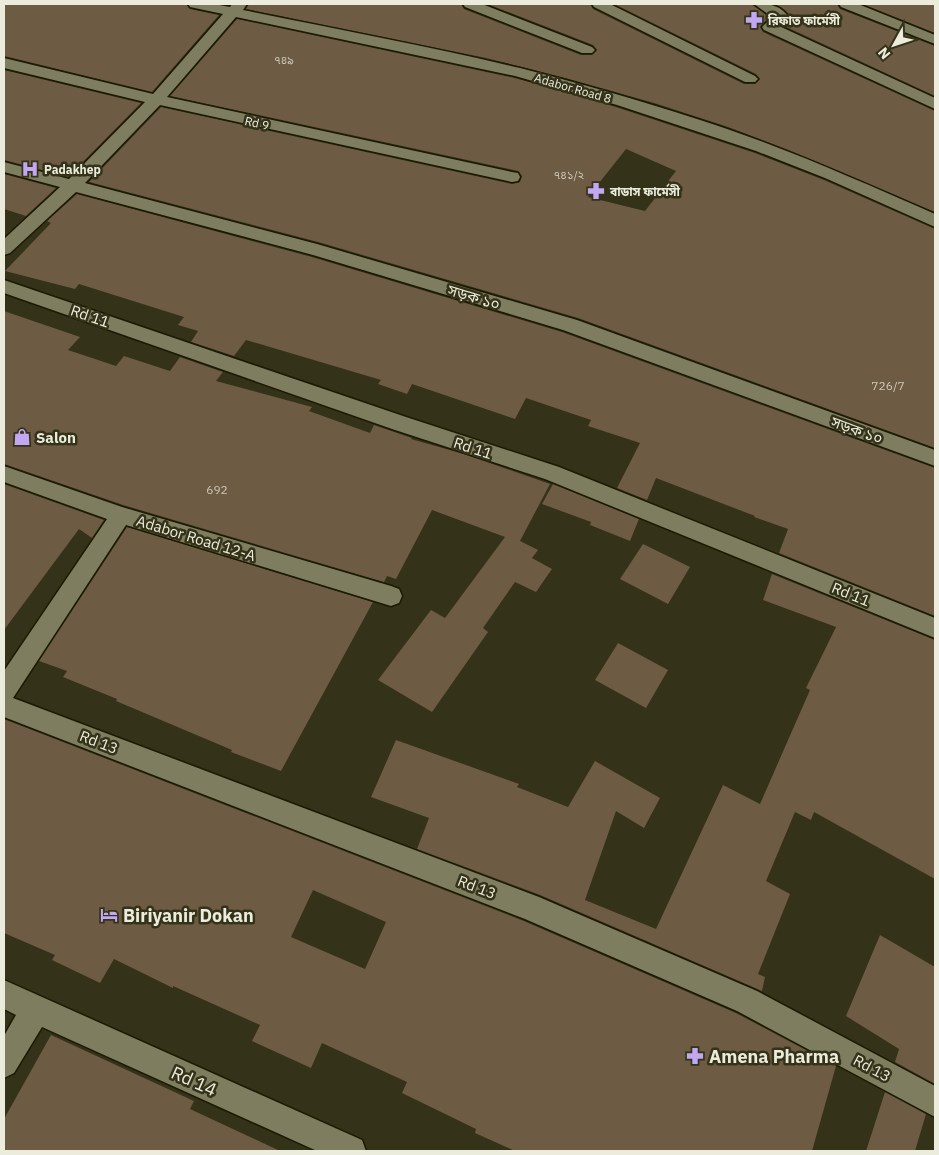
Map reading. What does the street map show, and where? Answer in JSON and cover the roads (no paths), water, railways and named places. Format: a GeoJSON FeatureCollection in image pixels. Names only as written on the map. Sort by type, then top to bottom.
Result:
{"type":"FeatureCollection","features":[{"type":"Feature","properties":{"kind":"street","name":"Adabor Road 8"},"geometry":{"type":"LineString","coordinates":[[195,4],[237,8],[525,74],[699,125],[935,221]]}},
{"type":"Feature","properties":{"kind":"street"},"geometry":{"type":"LineString","coordinates":[[470,4],[587,50]]}},
{"type":"Feature","properties":{"kind":"street"},"geometry":{"type":"LineString","coordinates":[[599,4],[750,78]]}},
{"type":"Feature","properties":{"kind":"street"},"geometry":{"type":"LineString","coordinates":[[761,4],[781,16],[769,27],[773,30],[935,104]]}},
{"type":"Feature","properties":{"kind":"street"},"geometry":{"type":"LineString","coordinates":[[846,4],[935,40]]}},
{"type":"Feature","properties":{"kind":"street"},"geometry":{"type":"LineString","coordinates":[[4,249],[73,185],[156,100],[237,8]]}},
{"type":"Feature","properties":{"kind":"street","name":"Rd 9"},"geometry":{"type":"LineString","coordinates":[[4,62],[156,100],[358,146],[512,177]]}},
{"type":"Feature","properties":{"kind":"street","name":"সড়ক ১০"},"geometry":{"type":"LineString","coordinates":[[4,167],[317,250],[570,325],[935,458]]}},
{"type":"Feature","properties":{"kind":"street","name":"Rd 11"},"geometry":{"type":"LineString","coordinates":[[4,286],[399,423],[552,473],[935,628]]}},
{"type":"Feature","properties":{"kind":"street","name":"Adabor Road 12-A"},"geometry":{"type":"LineString","coordinates":[[4,474],[121,515],[391,596]]}},
{"type":"Feature","properties":{"kind":"street"},"geometry":{"type":"LineString","coordinates":[[4,691],[121,515]]}},
{"type":"Feature","properties":{"kind":"street","name":"Rd 13"},"geometry":{"type":"LineString","coordinates":[[4,706],[529,907],[747,1001],[935,1102]]}},
{"type":"Feature","properties":{"kind":"street","name":"Rd 14"},"geometry":{"type":"LineString","coordinates":[[4,994],[351,1151]]}},
{"type":"Feature","properties":{"kind":"street"},"geometry":{"type":"LineString","coordinates":[[4,1063],[36,1010]]}},
{"type":"Feature","properties":{"kind":"place","name":"রিফাত ফার্মেসী"},"geometry":{"type":"Point","coordinates":[754,20]}},
{"type":"Feature","properties":{"kind":"place","name":"Padakhep"},"geometry":{"type":"Point","coordinates":[30,169]}},
{"type":"Feature","properties":{"kind":"place","name":"বাডাস ফার্মেসী"},"geometry":{"type":"Point","coordinates":[596,191]}},
{"type":"Feature","properties":{"kind":"place","name":"Salon"},"geometry":{"type":"Point","coordinates":[22,437]}},
{"type":"Feature","properties":{"kind":"place","name":"Biriyanir Dokan"},"geometry":{"type":"Point","coordinates":[109,915]}},
{"type":"Feature","properties":{"kind":"place","name":"Amena Pharma"},"geometry":{"type":"Point","coordinates":[695,1056]}}]}
